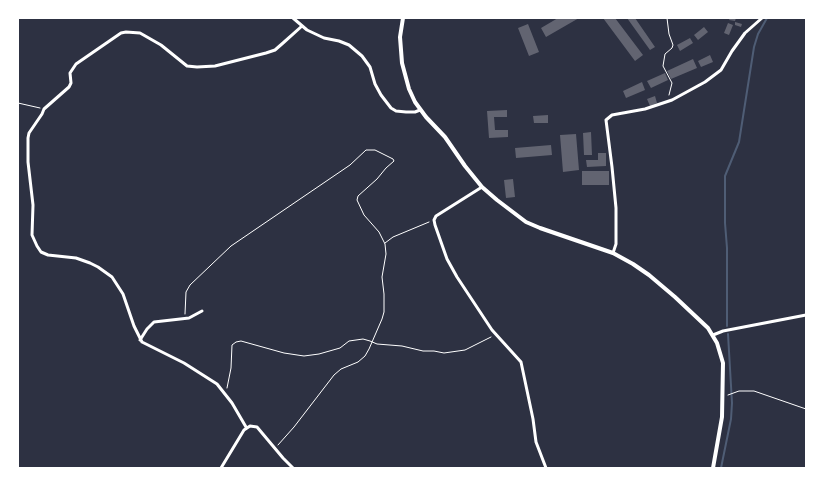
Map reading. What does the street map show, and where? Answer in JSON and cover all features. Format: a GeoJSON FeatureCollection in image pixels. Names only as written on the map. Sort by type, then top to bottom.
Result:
{"type":"FeatureCollection","features":[{"type":"Feature","properties":{"kind":"street"},"geometry":{"type":"LineString","coordinates":[[293,18],[314,34],[349,45],[362,56],[370,67],[375,84],[381,95],[391,108],[396,111],[406,112],[415,112],[420,110]]}},
{"type":"Feature","properties":{"kind":"street"},"geometry":{"type":"LineString","coordinates":[[403,18],[400,37],[402,63],[409,89],[420,110],[445,137],[482,187],[513,213],[534,226],[613,253],[633,264],[649,275],[708,328],[713,335],[723,363],[722,417],[713,468]]}},
{"type":"Feature","properties":{"kind":"street"},"geometry":{"type":"LineString","coordinates":[[613,253],[616,244],[616,208],[606,120],[612,115],[645,109],[672,100],[705,82],[721,70],[732,51],[746,33],[762,18]]}},
{"type":"Feature","properties":{"kind":"street"},"geometry":{"type":"LineString","coordinates":[[246,427],[238,412],[217,384],[184,363],[145,344],[140,340],[123,294],[112,277],[98,267],[80,260],[44,254],[41,252],[34,241],[32,224],[34,205],[27,144],[29,133],[44,109],[69,87],[71,83],[70,73],[76,64],[121,33],[140,33],[161,45],[187,66],[197,67],[215,66],[266,54],[279,46],[302,26]]}},
{"type":"Feature","properties":{"kind":"street"},"geometry":{"type":"LineString","coordinates":[[482,187],[436,216],[434,220],[447,259],[477,309],[495,334],[510,348],[520,362],[533,419],[536,442],[546,468]]}},
{"type":"Feature","properties":{"kind":"street"},"geometry":{"type":"LineString","coordinates":[[140,340],[142,335],[154,322],[184,319],[202,311]]}},
{"type":"Feature","properties":{"kind":"street"},"geometry":{"type":"LineString","coordinates":[[713,335],[723,331],[806,314]]}},
{"type":"Feature","properties":{"kind":"street"},"geometry":{"type":"LineString","coordinates":[[246,427],[257,427],[293,468]]}},
{"type":"Feature","properties":{"kind":"street"},"geometry":{"type":"LineString","coordinates":[[221,468],[246,427]]}},
{"type":"Feature","properties":{"kind":"path"},"geometry":{"type":"LineString","coordinates":[[667,18],[669,34],[674,45],[665,54],[663,66],[672,83],[669,95],[672,100]]}},
{"type":"Feature","properties":{"kind":"path"},"geometry":{"type":"LineString","coordinates":[[18,103],[44,109]]}},
{"type":"Feature","properties":{"kind":"path"},"geometry":{"type":"LineString","coordinates":[[184,319],[186,292],[190,285],[230,246],[350,165],[366,150],[375,150],[393,159],[394,162],[358,196],[357,200],[364,216],[379,232],[385,244],[386,254],[382,277],[384,312],[365,356],[358,362],[342,369],[334,376],[294,427],[274,448]]}},
{"type":"Feature","properties":{"kind":"path"},"geometry":{"type":"LineString","coordinates":[[385,244],[393,237],[434,220]]}},
{"type":"Feature","properties":{"kind":"path"},"geometry":{"type":"LineString","coordinates":[[224,392],[228,388],[232,345],[236,342],[247,342],[284,353],[304,356],[330,351],[340,348],[349,341],[363,339],[377,344],[402,346],[416,350],[444,353],[465,350],[495,334]]}},
{"type":"Feature","properties":{"kind":"path"},"geometry":{"type":"LineString","coordinates":[[723,399],[733,392],[743,390],[754,391],[806,409]]}},
{"type":"Feature","properties":{"kind":"building"},"geometry":{"type":"Polygon","coordinates":[[[558,18],[579,18],[546,37],[541,28],[558,18]]]}},
{"type":"Feature","properties":{"kind":"building"},"geometry":{"type":"Polygon","coordinates":[[[603,18],[615,18],[643,55],[635,61],[603,18]]]}},
{"type":"Feature","properties":{"kind":"building"},"geometry":{"type":"Polygon","coordinates":[[[627,18],[635,18],[655,47],[650,50],[627,18]]]}},
{"type":"Feature","properties":{"kind":"building"},"geometry":{"type":"Polygon","coordinates":[[[730,18],[736,18],[735,21],[729,20],[730,18]]]}},
{"type":"Feature","properties":{"kind":"building"},"geometry":{"type":"Polygon","coordinates":[[[735,22],[742,24],[741,27],[735,25],[735,22]]]}},
{"type":"Feature","properties":{"kind":"building"},"geometry":{"type":"Polygon","coordinates":[[[728,23],[733,25],[729,35],[724,33],[728,23]]]}},
{"type":"Feature","properties":{"kind":"building"},"geometry":{"type":"Polygon","coordinates":[[[528,24],[539,52],[529,56],[518,28],[528,24]]]}},
{"type":"Feature","properties":{"kind":"building"},"geometry":{"type":"Polygon","coordinates":[[[704,27],[708,32],[698,40],[694,35],[704,27]]]}},
{"type":"Feature","properties":{"kind":"building"},"geometry":{"type":"Polygon","coordinates":[[[690,38],[693,43],[680,51],[677,45],[690,38]]]}},
{"type":"Feature","properties":{"kind":"building"},"geometry":{"type":"Polygon","coordinates":[[[710,55],[713,62],[701,67],[698,61],[710,55]]]}},
{"type":"Feature","properties":{"kind":"building"},"geometry":{"type":"Polygon","coordinates":[[[693,59],[697,68],[671,79],[667,71],[693,59]]]}},
{"type":"Feature","properties":{"kind":"building"},"geometry":{"type":"Polygon","coordinates":[[[665,73],[668,80],[651,88],[647,81],[665,73]]]}},
{"type":"Feature","properties":{"kind":"building"},"geometry":{"type":"Polygon","coordinates":[[[642,82],[645,90],[626,98],[623,91],[642,82]]]}},
{"type":"Feature","properties":{"kind":"building"},"geometry":{"type":"Polygon","coordinates":[[[655,96],[657,103],[650,106],[647,99],[655,96]]]}},
{"type":"Feature","properties":{"kind":"building"},"geometry":{"type":"Polygon","coordinates":[[[507,110],[507,117],[494,117],[495,130],[508,130],[508,137],[489,138],[487,111],[507,110]]]}},
{"type":"Feature","properties":{"kind":"building"},"geometry":{"type":"Polygon","coordinates":[[[548,115],[548,123],[534,123],[533,116],[548,115]]]}},
{"type":"Feature","properties":{"kind":"building"},"geometry":{"type":"Polygon","coordinates":[[[591,132],[592,155],[584,155],[583,133],[591,132]]]}},
{"type":"Feature","properties":{"kind":"building"},"geometry":{"type":"Polygon","coordinates":[[[576,134],[579,170],[563,172],[560,135],[576,134]]]}},
{"type":"Feature","properties":{"kind":"building"},"geometry":{"type":"Polygon","coordinates":[[[551,145],[552,155],[516,158],[515,148],[551,145]]]}},
{"type":"Feature","properties":{"kind":"building"},"geometry":{"type":"Polygon","coordinates":[[[598,153],[606,153],[606,166],[587,167],[586,160],[598,160],[598,153]]]}},
{"type":"Feature","properties":{"kind":"building"},"geometry":{"type":"Polygon","coordinates":[[[582,171],[609,171],[609,185],[582,185],[582,171]]]}},
{"type":"Feature","properties":{"kind":"building"},"geometry":{"type":"Polygon","coordinates":[[[513,179],[515,197],[506,198],[504,180],[513,179]]]}},
{"type":"Feature","properties":{"kind":"waterway"},"geometry":{"type":"LineString","coordinates":[[727,326],[725,176],[739,142],[754,47],[758,34],[767,18]]}},
{"type":"Feature","properties":{"kind":"waterway"},"geometry":{"type":"LineString","coordinates":[[721,468],[731,419],[732,403],[728,334]]}}]}
